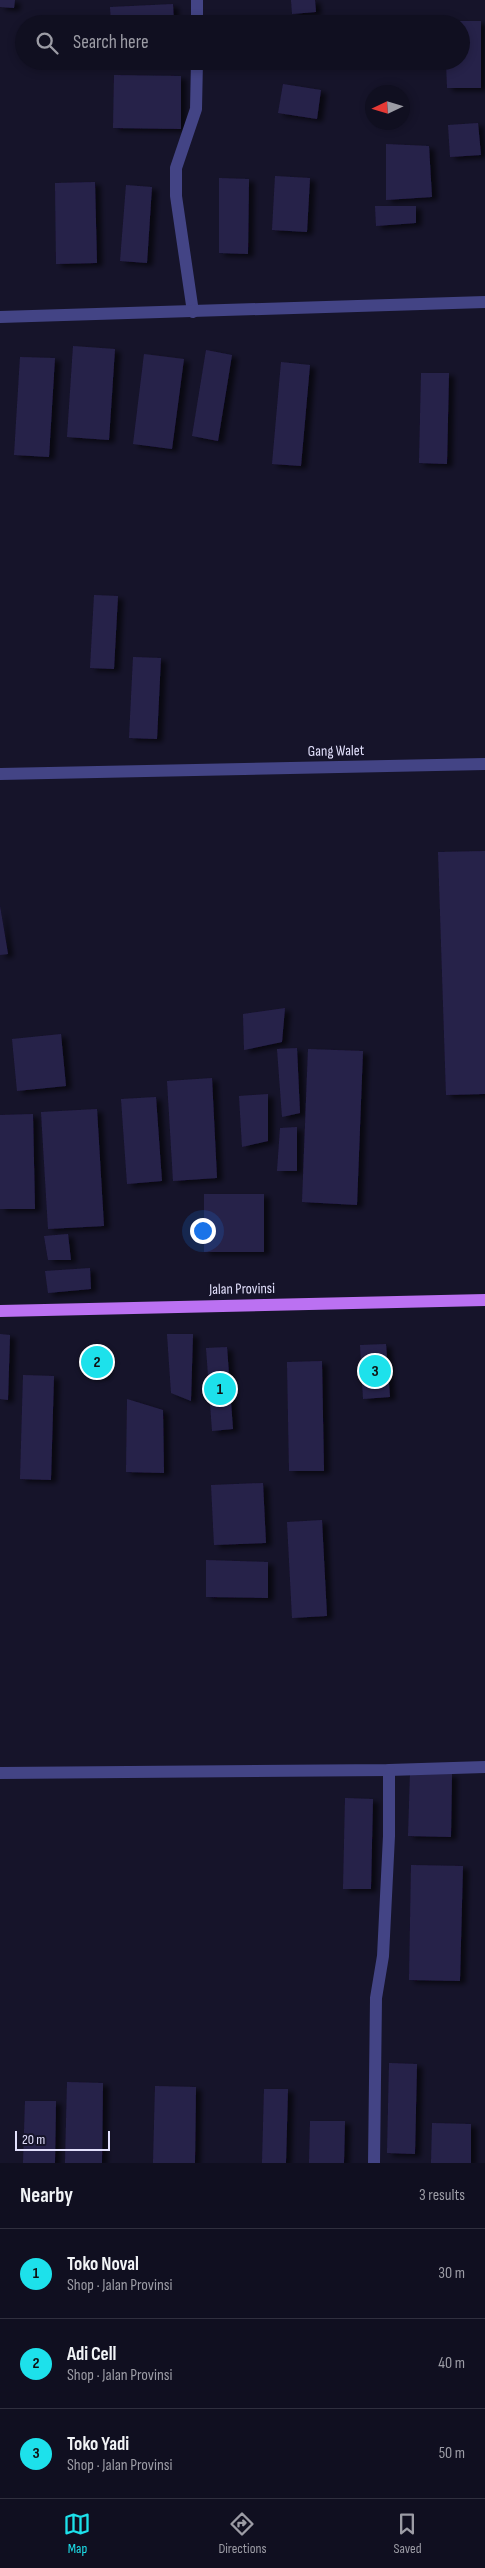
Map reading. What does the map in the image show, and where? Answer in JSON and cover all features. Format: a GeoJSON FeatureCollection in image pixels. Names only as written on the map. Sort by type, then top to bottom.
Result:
{"type":"FeatureCollection","features":[{"type":"Feature","properties":{"kind":"main road","name":"Jalan Provinsi"},"geometry":{"type":"LineString","coordinates":[[0,1311],[485,1300]]}},
{"type":"Feature","properties":{"kind":"street"},"geometry":{"type":"LineString","coordinates":[[197,0],[198,15]]}},
{"type":"Feature","properties":{"kind":"street"},"geometry":{"type":"LineString","coordinates":[[193,312],[176,196],[176,168],[196,109],[197,70]]}},
{"type":"Feature","properties":{"kind":"street"},"geometry":{"type":"LineString","coordinates":[[0,317],[485,302]]}},
{"type":"Feature","properties":{"kind":"street","name":"Gang Walet"},"geometry":{"type":"LineString","coordinates":[[0,774],[485,764]]}},
{"type":"Feature","properties":{"kind":"street"},"geometry":{"type":"LineString","coordinates":[[0,1772],[388,1770],[485,1767]]}},
{"type":"Feature","properties":{"kind":"street"},"geometry":{"type":"LineString","coordinates":[[374,2163],[376,2008],[383,1956],[389,1836],[388,1770]]}},
{"type":"Feature","properties":{"kind":"building"},"geometry":{"type":"Polygon","coordinates":[[[0,0],[15,0],[14,8],[0,7],[0,0]]]}},
{"type":"Feature","properties":{"kind":"building"},"geometry":{"type":"Polygon","coordinates":[[[291,0],[315,0],[316,12],[292,14],[291,0]]]}},
{"type":"Feature","properties":{"kind":"building"},"geometry":{"type":"Polygon","coordinates":[[[173,4],[174,15],[110,15],[110,7],[173,4]]]}},
{"type":"Feature","properties":{"kind":"building"},"geometry":{"type":"Polygon","coordinates":[[[470,21],[481,21],[481,88],[447,88],[446,70],[470,70],[470,21]]]}},
{"type":"Feature","properties":{"kind":"building"},"geometry":{"type":"Polygon","coordinates":[[[114,75],[181,76],[181,129],[113,128],[114,75]]]}},
{"type":"Feature","properties":{"kind":"building"},"geometry":{"type":"Polygon","coordinates":[[[283,84],[321,90],[317,119],[278,113],[283,84]]]}},
{"type":"Feature","properties":{"kind":"building"},"geometry":{"type":"Polygon","coordinates":[[[478,123],[481,155],[450,157],[448,125],[478,123]]]}},
{"type":"Feature","properties":{"kind":"building"},"geometry":{"type":"Polygon","coordinates":[[[386,144],[429,146],[432,197],[386,200],[386,144]]]}},
{"type":"Feature","properties":{"kind":"building"},"geometry":{"type":"Polygon","coordinates":[[[275,176],[310,178],[307,232],[272,230],[275,176]]]}},
{"type":"Feature","properties":{"kind":"building"},"geometry":{"type":"Polygon","coordinates":[[[219,178],[249,179],[248,254],[219,253],[219,178]]]}},
{"type":"Feature","properties":{"kind":"building"},"geometry":{"type":"Polygon","coordinates":[[[95,182],[97,263],[56,264],[55,183],[95,182]]]}},
{"type":"Feature","properties":{"kind":"building"},"geometry":{"type":"Polygon","coordinates":[[[126,185],[152,187],[147,263],[120,261],[126,185]]]}},
{"type":"Feature","properties":{"kind":"building"},"geometry":{"type":"Polygon","coordinates":[[[375,206],[416,206],[416,223],[376,226],[375,206]]]}},
{"type":"Feature","properties":{"kind":"building"},"geometry":{"type":"Polygon","coordinates":[[[73,346],[115,349],[109,440],[67,437],[73,346]]]}},
{"type":"Feature","properties":{"kind":"building"},"geometry":{"type":"Polygon","coordinates":[[[206,350],[232,355],[218,441],[192,436],[206,350]]]}},
{"type":"Feature","properties":{"kind":"building"},"geometry":{"type":"Polygon","coordinates":[[[144,354],[184,359],[172,449],[133,444],[144,354]]]}},
{"type":"Feature","properties":{"kind":"building"},"geometry":{"type":"Polygon","coordinates":[[[20,357],[55,358],[49,457],[14,455],[20,357]]]}},
{"type":"Feature","properties":{"kind":"building"},"geometry":{"type":"Polygon","coordinates":[[[281,362],[310,365],[301,466],[272,464],[281,362]]]}},
{"type":"Feature","properties":{"kind":"building"},"geometry":{"type":"Polygon","coordinates":[[[421,373],[449,373],[447,464],[419,463],[421,373]]]}},
{"type":"Feature","properties":{"kind":"building"},"geometry":{"type":"Polygon","coordinates":[[[94,595],[118,596],[114,669],[90,668],[94,595]]]}},
{"type":"Feature","properties":{"kind":"building"},"geometry":{"type":"Polygon","coordinates":[[[133,657],[161,658],[157,739],[129,738],[133,657]]]}},
{"type":"Feature","properties":{"kind":"building"},"geometry":{"type":"Polygon","coordinates":[[[485,851],[485,1094],[446,1095],[438,852],[485,851]]]}},
{"type":"Feature","properties":{"kind":"building"},"geometry":{"type":"Polygon","coordinates":[[[0,906],[8,954],[0,955],[0,906]]]}},
{"type":"Feature","properties":{"kind":"building"},"geometry":{"type":"Polygon","coordinates":[[[285,1008],[282,1042],[244,1050],[243,1014],[285,1008]]]}},
{"type":"Feature","properties":{"kind":"building"},"geometry":{"type":"Polygon","coordinates":[[[61,1034],[66,1086],[17,1091],[12,1039],[61,1034]]]}},
{"type":"Feature","properties":{"kind":"building"},"geometry":{"type":"Polygon","coordinates":[[[297,1048],[300,1113],[282,1117],[277,1049],[297,1048]]]}},
{"type":"Feature","properties":{"kind":"building"},"geometry":{"type":"Polygon","coordinates":[[[308,1049],[363,1051],[357,1205],[302,1202],[308,1049]]]}},
{"type":"Feature","properties":{"kind":"building"},"geometry":{"type":"Polygon","coordinates":[[[212,1078],[217,1178],[173,1181],[167,1081],[212,1078]]]}},
{"type":"Feature","properties":{"kind":"building"},"geometry":{"type":"Polygon","coordinates":[[[268,1094],[268,1141],[242,1147],[239,1096],[268,1094]]]}},
{"type":"Feature","properties":{"kind":"building"},"geometry":{"type":"Polygon","coordinates":[[[156,1097],[162,1181],[127,1184],[121,1099],[156,1097]]]}},
{"type":"Feature","properties":{"kind":"building"},"geometry":{"type":"Polygon","coordinates":[[[97,1109],[104,1226],[48,1229],[41,1112],[97,1109]]]}},
{"type":"Feature","properties":{"kind":"building"},"geometry":{"type":"Polygon","coordinates":[[[33,1114],[35,1209],[0,1209],[0,1115],[33,1114]]]}},
{"type":"Feature","properties":{"kind":"building"},"geometry":{"type":"Polygon","coordinates":[[[297,1127],[297,1171],[277,1171],[280,1128],[297,1127]]]}},
{"type":"Feature","properties":{"kind":"building"},"geometry":{"type":"Polygon","coordinates":[[[204,1194],[264,1194],[264,1252],[204,1252],[204,1194]]]}},
{"type":"Feature","properties":{"kind":"building"},"geometry":{"type":"Polygon","coordinates":[[[68,1234],[71,1260],[48,1260],[44,1236],[68,1234]]]}},
{"type":"Feature","properties":{"kind":"building"},"geometry":{"type":"Polygon","coordinates":[[[90,1268],[91,1289],[48,1293],[45,1271],[90,1268]]]}},
{"type":"Feature","properties":{"kind":"building"},"geometry":{"type":"Polygon","coordinates":[[[0,1334],[10,1335],[8,1400],[0,1399],[0,1334]]]}},
{"type":"Feature","properties":{"kind":"building"},"geometry":{"type":"Polygon","coordinates":[[[167,1334],[193,1334],[191,1401],[171,1393],[167,1334]]]}},
{"type":"Feature","properties":{"kind":"building"},"geometry":{"type":"Polygon","coordinates":[[[386,1344],[390,1397],[363,1399],[360,1345],[386,1344]]]}},
{"type":"Feature","properties":{"kind":"building"},"geometry":{"type":"Polygon","coordinates":[[[227,1347],[233,1429],[212,1431],[206,1348],[227,1347]]]}},
{"type":"Feature","properties":{"kind":"building"},"geometry":{"type":"Polygon","coordinates":[[[103,1348],[105,1375],[90,1376],[88,1349],[103,1348]]]}},
{"type":"Feature","properties":{"kind":"building"},"geometry":{"type":"Polygon","coordinates":[[[322,1361],[324,1471],[289,1471],[287,1362],[322,1361]]]}},
{"type":"Feature","properties":{"kind":"building"},"geometry":{"type":"Polygon","coordinates":[[[23,1375],[54,1376],[51,1480],[20,1479],[23,1375]]]}},
{"type":"Feature","properties":{"kind":"building"},"geometry":{"type":"Polygon","coordinates":[[[127,1399],[163,1410],[164,1473],[126,1472],[127,1399]]]}},
{"type":"Feature","properties":{"kind":"building"},"geometry":{"type":"Polygon","coordinates":[[[263,1483],[266,1543],[214,1545],[211,1485],[263,1483]]]}},
{"type":"Feature","properties":{"kind":"building"},"geometry":{"type":"Polygon","coordinates":[[[322,1520],[327,1616],[292,1618],[287,1522],[322,1520]]]}},
{"type":"Feature","properties":{"kind":"building"},"geometry":{"type":"Polygon","coordinates":[[[206,1560],[268,1562],[268,1598],[206,1597],[206,1560]]]}},
{"type":"Feature","properties":{"kind":"building"},"geometry":{"type":"Polygon","coordinates":[[[410,1772],[452,1774],[451,1837],[408,1836],[410,1772]]]}},
{"type":"Feature","properties":{"kind":"building"},"geometry":{"type":"Polygon","coordinates":[[[345,1798],[373,1799],[371,1889],[343,1889],[345,1798]]]}},
{"type":"Feature","properties":{"kind":"building"},"geometry":{"type":"Polygon","coordinates":[[[411,1865],[463,1866],[460,1981],[409,1980],[411,1865]]]}},
{"type":"Feature","properties":{"kind":"building"},"geometry":{"type":"Polygon","coordinates":[[[389,2063],[417,2064],[415,2154],[387,2153],[389,2063]]]}},
{"type":"Feature","properties":{"kind":"building"},"geometry":{"type":"Polygon","coordinates":[[[67,2082],[103,2083],[102,2163],[65,2163],[67,2082]]]}},
{"type":"Feature","properties":{"kind":"building"},"geometry":{"type":"Polygon","coordinates":[[[155,2086],[196,2087],[195,2163],[153,2163],[155,2086]]]}},
{"type":"Feature","properties":{"kind":"building"},"geometry":{"type":"Polygon","coordinates":[[[264,2089],[288,2089],[286,2163],[262,2163],[264,2089]]]}},
{"type":"Feature","properties":{"kind":"building"},"geometry":{"type":"Polygon","coordinates":[[[25,2101],[56,2101],[55,2163],[23,2163],[25,2101]]]}},
{"type":"Feature","properties":{"kind":"building"},"geometry":{"type":"Polygon","coordinates":[[[310,2121],[345,2121],[344,2163],[309,2163],[310,2121]]]}},
{"type":"Feature","properties":{"kind":"building"},"geometry":{"type":"Polygon","coordinates":[[[432,2123],[471,2124],[471,2163],[431,2163],[432,2123]]]}},
{"type":"Feature","properties":{"kind":"place","name":"Adi Cell"},"geometry":{"type":"Point","coordinates":[97,1362]}},
{"type":"Feature","properties":{"kind":"place","name":"Toko Yadi"},"geometry":{"type":"Point","coordinates":[375,1371]}},
{"type":"Feature","properties":{"kind":"place","name":"Toko Noval"},"geometry":{"type":"Point","coordinates":[220,1389]}}]}
